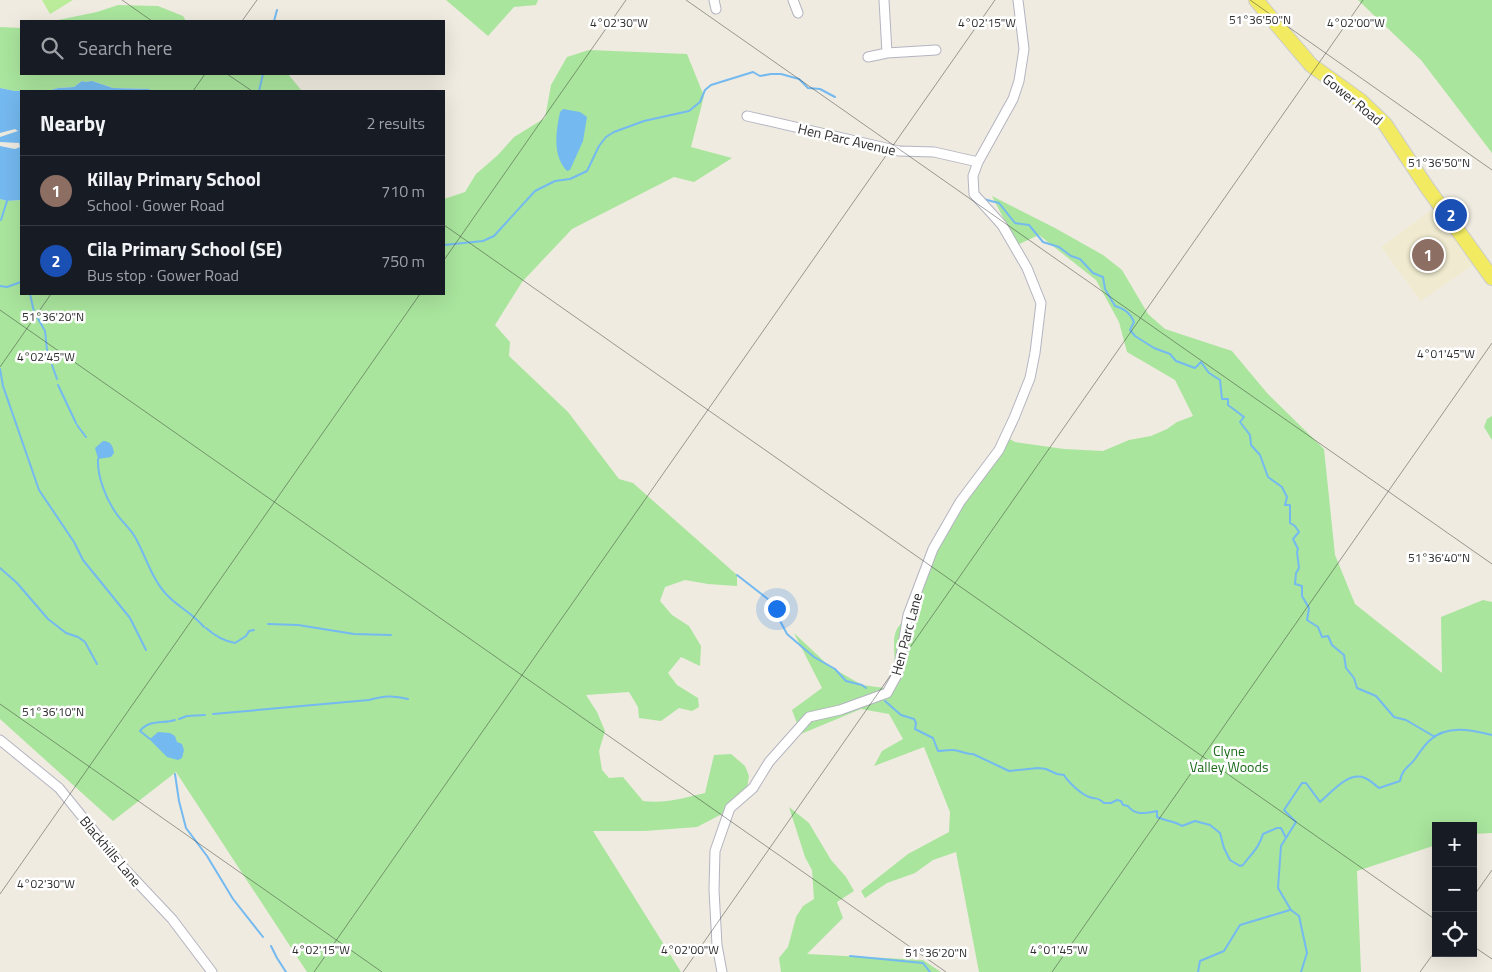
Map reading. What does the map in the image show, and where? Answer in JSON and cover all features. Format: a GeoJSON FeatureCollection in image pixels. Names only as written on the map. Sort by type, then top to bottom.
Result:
{"type":"FeatureCollection","features":[{"type":"Feature","properties":{"kind":"main road","name":"Gower Road"},"geometry":{"type":"LineString","coordinates":[[1260,1],[1311,65],[1361,101],[1385,124],[1431,193],[1492,278]]}},
{"type":"Feature","properties":{"kind":"street"},"geometry":{"type":"LineString","coordinates":[[793,0],[798,14]]}},
{"type":"Feature","properties":{"kind":"street"},"geometry":{"type":"LineString","coordinates":[[884,0],[887,53]]}},
{"type":"Feature","properties":{"kind":"street"},"geometry":{"type":"LineString","coordinates":[[978,162],[1013,99],[1019,81],[1024,49],[1018,0]]}},
{"type":"Feature","properties":{"kind":"street"},"geometry":{"type":"LineString","coordinates":[[868,57],[887,53],[936,50]]}},
{"type":"Feature","properties":{"kind":"street","name":"Hen Parc Avenue"},"geometry":{"type":"LineString","coordinates":[[747,116],[899,152],[934,152],[978,162]]}},
{"type":"Feature","properties":{"kind":"street","name":"Hen Parc Lane"},"geometry":{"type":"LineString","coordinates":[[722,972],[717,945],[714,890],[715,851],[730,808],[753,788],[769,762],[809,717],[840,710],[887,693],[898,673],[908,616],[933,549],[960,502],[999,450],[1030,378],[1041,303],[1028,268],[1002,225],[974,194],[972,176],[978,162]]}},
{"type":"Feature","properties":{"kind":"street","name":"Blackhills Lane"},"geometry":{"type":"LineString","coordinates":[[0,740],[59,788],[123,867],[172,919],[212,972]]}},
{"type":"Feature","properties":{"kind":"shaded area"},"geometry":{"type":"Polygon","coordinates":[[[1433,209],[1474,264],[1421,301],[1381,247],[1433,209]]]}},
{"type":"Feature","properties":{"kind":"green space"},"geometry":{"type":"Polygon","coordinates":[[[42,0],[73,0],[50,14],[42,0]]]}},
{"type":"Feature","properties":{"kind":"green space"},"geometry":{"type":"Polygon","coordinates":[[[446,0],[538,0],[536,5],[514,7],[488,36],[446,0]]]}},
{"type":"Feature","properties":{"kind":"green space"},"geometry":{"type":"Polygon","coordinates":[[[1358,0],[1492,0],[1492,153],[1421,60],[1358,0]]]}},
{"type":"Feature","properties":{"kind":"green space"},"geometry":{"type":"Polygon","coordinates":[[[118,5],[158,6],[183,16],[185,20],[58,20],[97,12],[118,5]]]}},
{"type":"Feature","properties":{"kind":"green space"},"geometry":{"type":"Polygon","coordinates":[[[0,27],[20,28],[20,75],[289,75],[301,90],[150,90],[113,88],[92,81],[82,81],[74,87],[51,90],[15,91],[0,88],[0,27]]]}},
{"type":"Feature","properties":{"kind":"green space"},"geometry":{"type":"Polygon","coordinates":[[[589,50],[687,54],[704,96],[691,147],[732,158],[694,182],[674,177],[572,229],[522,282],[495,325],[510,342],[509,356],[568,412],[619,479],[633,483],[737,575],[737,586],[685,580],[665,587],[660,601],[672,615],[689,626],[701,646],[700,666],[681,657],[668,673],[677,685],[698,698],[699,707],[692,711],[679,708],[661,721],[639,718],[638,707],[629,692],[586,695],[597,712],[605,731],[599,751],[602,770],[609,778],[623,777],[643,801],[666,801],[705,793],[714,755],[731,754],[745,766],[749,776],[747,789],[722,814],[697,827],[645,831],[593,831],[681,972],[307,972],[176,772],[113,821],[0,719],[0,199],[7,201],[20,200],[20,295],[445,295],[445,199],[465,192],[476,174],[498,155],[514,137],[545,118],[551,85],[567,57],[589,50]]]}},
{"type":"Feature","properties":{"kind":"green space","name":"Clyne Valley Woods"},"geometry":{"type":"Polygon","coordinates":[[[992,196],[1103,255],[1122,270],[1148,314],[1165,329],[1232,351],[1267,393],[1324,449],[1335,555],[1355,604],[1442,673],[1441,617],[1483,600],[1492,602],[1492,833],[1477,834],[1477,822],[1432,822],[1432,846],[1357,871],[1361,972],[979,972],[956,852],[933,860],[915,873],[887,883],[865,898],[861,891],[908,854],[949,832],[950,812],[924,747],[874,766],[882,751],[903,739],[889,714],[861,709],[801,734],[792,710],[822,688],[794,633],[829,666],[862,685],[884,688],[894,671],[894,638],[896,632],[903,622],[904,652],[915,604],[941,540],[1008,438],[1015,442],[1064,449],[1103,451],[1129,440],[1151,436],[1193,416],[1175,380],[1127,352],[1119,322],[1096,280],[1039,235],[1017,245],[992,196]]]}},
{"type":"Feature","properties":{"kind":"green space"},"geometry":{"type":"Polygon","coordinates":[[[1492,416],[1492,440],[1484,427],[1487,419],[1492,416]]]}},
{"type":"Feature","properties":{"kind":"green space"},"geometry":{"type":"Polygon","coordinates":[[[789,807],[809,823],[831,860],[846,877],[854,891],[837,902],[843,918],[807,954],[923,960],[941,972],[781,972],[779,958],[788,947],[796,917],[803,906],[814,899],[812,870],[805,857],[789,807]]]}},
{"type":"Feature","properties":{"kind":"water"},"geometry":{"type":"Polygon","coordinates":[[[82,81],[92,81],[113,88],[150,90],[51,90],[74,87],[82,81]]]}},
{"type":"Feature","properties":{"kind":"water"},"geometry":{"type":"Polygon","coordinates":[[[0,88],[20,91],[20,147],[19,143],[0,142],[0,137],[18,131],[15,129],[0,133],[0,88]]]}},
{"type":"Feature","properties":{"kind":"water"},"geometry":{"type":"Polygon","coordinates":[[[563,109],[580,112],[587,117],[583,141],[570,170],[567,171],[559,158],[556,143],[560,112],[563,109]]]}},
{"type":"Feature","properties":{"kind":"water"},"geometry":{"type":"Polygon","coordinates":[[[0,146],[15,149],[20,147],[20,200],[7,201],[0,199],[0,146]]]}},
{"type":"Feature","properties":{"kind":"water"},"geometry":{"type":"Polygon","coordinates":[[[103,441],[111,444],[114,453],[111,457],[98,459],[95,448],[103,441]]]}},
{"type":"Feature","properties":{"kind":"water"},"geometry":{"type":"Polygon","coordinates":[[[158,732],[170,733],[175,736],[177,742],[182,744],[184,750],[182,758],[178,760],[167,757],[151,741],[150,739],[158,732]]]}},
{"type":"Feature","properties":{"kind":"waterway"},"geometry":{"type":"LineString","coordinates":[[274,20],[277,10]]}},
{"type":"Feature","properties":{"kind":"waterway"},"geometry":{"type":"LineString","coordinates":[[445,245],[483,241],[494,236],[535,191],[555,181],[570,179],[587,171],[599,146],[606,137],[614,132],[644,121],[689,111],[700,102],[705,90],[711,85],[753,72],[760,76],[781,74],[799,79],[808,88],[820,89],[835,97]]}},
{"type":"Feature","properties":{"kind":"waterway"},"geometry":{"type":"LineString","coordinates":[[259,90],[263,75]]}},
{"type":"Feature","properties":{"kind":"waterway"},"geometry":{"type":"LineString","coordinates":[[983,199],[999,203],[1015,223],[1029,225],[1043,242],[1059,247],[1071,256],[1080,259],[1093,273],[1103,277],[1105,289],[1115,306],[1127,312],[1134,322],[1130,330],[1135,336],[1154,348],[1170,354],[1176,361],[1195,368],[1201,362],[1209,373],[1220,380],[1222,399],[1228,399],[1228,405],[1244,417],[1240,422],[1250,435],[1251,445],[1260,455],[1268,477],[1282,487],[1287,497],[1285,505],[1290,505],[1290,523],[1299,532],[1293,539],[1298,549],[1299,568],[1296,573],[1295,584],[1302,586],[1302,596],[1309,608],[1307,620],[1318,627],[1322,637],[1328,636],[1332,645],[1344,655],[1346,668],[1354,678],[1357,688],[1376,696],[1394,717],[1406,720],[1435,737]]}},
{"type":"Feature","properties":{"kind":"waterway"},"geometry":{"type":"LineString","coordinates":[[1,220],[7,201]]}},
{"type":"Feature","properties":{"kind":"waterway"},"geometry":{"type":"LineString","coordinates":[[0,286],[7,287],[20,282]]}},
{"type":"Feature","properties":{"kind":"waterway"},"geometry":{"type":"LineString","coordinates":[[30,295],[34,312]]}},
{"type":"Feature","properties":{"kind":"waterway"},"geometry":{"type":"LineString","coordinates":[[36,315],[45,331],[47,350],[51,361]]}},
{"type":"Feature","properties":{"kind":"waterway"},"geometry":{"type":"LineString","coordinates":[[52,365],[57,379]]}},
{"type":"Feature","properties":{"kind":"waterway"},"geometry":{"type":"LineString","coordinates":[[0,369],[3,386],[39,490],[74,542],[83,560],[130,618],[146,650]]}},
{"type":"Feature","properties":{"kind":"waterway"},"geometry":{"type":"LineString","coordinates":[[58,385],[76,423]]}},
{"type":"Feature","properties":{"kind":"waterway"},"geometry":{"type":"LineString","coordinates":[[77,425],[86,437]]}},
{"type":"Feature","properties":{"kind":"waterway"},"geometry":{"type":"LineString","coordinates":[[98,459],[101,480],[109,501],[135,537],[158,584],[169,597],[204,627]]}},
{"type":"Feature","properties":{"kind":"waterway"},"geometry":{"type":"LineString","coordinates":[[0,568],[17,583],[48,619],[66,633],[78,637],[85,642],[97,664]]}},
{"type":"Feature","properties":{"kind":"waterway"},"geometry":{"type":"LineString","coordinates":[[737,575],[769,600],[787,634],[814,657],[835,669],[846,681],[862,685],[866,688]]}},
{"type":"Feature","properties":{"kind":"waterway"},"geometry":{"type":"LineString","coordinates":[[268,624],[298,625],[354,634],[391,635]]}},
{"type":"Feature","properties":{"kind":"waterway"},"geometry":{"type":"LineString","coordinates":[[206,628],[219,638],[235,643],[246,636],[249,631],[254,630]]}},
{"type":"Feature","properties":{"kind":"waterway"},"geometry":{"type":"LineString","coordinates":[[213,714],[369,700],[388,696],[408,699]]}},
{"type":"Feature","properties":{"kind":"waterway"},"geometry":{"type":"LineString","coordinates":[[885,701],[901,715],[914,719],[916,723],[915,729],[933,738],[938,751],[954,750],[973,754],[1009,771],[1046,769],[1064,775],[1082,793],[1104,803],[1121,801],[1123,805],[1128,806],[1137,813],[1157,811],[1157,817],[1182,826],[1195,821],[1210,825],[1220,833],[1230,860],[1240,866],[1243,865],[1254,851],[1263,834],[1281,828],[1286,838]]}},
{"type":"Feature","properties":{"kind":"waterway"},"geometry":{"type":"LineString","coordinates":[[179,719],[187,716],[205,715]]}},
{"type":"Feature","properties":{"kind":"waterway"},"geometry":{"type":"LineString","coordinates":[[150,739],[140,731],[144,727],[152,723],[175,720]]}},
{"type":"Feature","properties":{"kind":"waterway"},"geometry":{"type":"LineString","coordinates":[[1301,972],[1307,953],[1299,916],[1291,910],[1278,888],[1281,846],[1296,822],[1284,810],[1302,783],[1306,783],[1320,802],[1352,777],[1365,778],[1379,788],[1400,781],[1404,771],[1427,743],[1443,732],[1451,730],[1476,731],[1492,735]]}},
{"type":"Feature","properties":{"kind":"waterway"},"geometry":{"type":"LineString","coordinates":[[175,774],[186,828],[207,856],[233,899],[263,937]]}},
{"type":"Feature","properties":{"kind":"waterway"},"geometry":{"type":"LineString","coordinates":[[1198,972],[1200,961],[1224,951],[1240,925],[1290,910]]}},
{"type":"Feature","properties":{"kind":"waterway"},"geometry":{"type":"LineString","coordinates":[[271,946],[286,972]]}},
{"type":"Feature","properties":{"kind":"waterway"},"geometry":{"type":"LineString","coordinates":[[850,956],[923,963],[930,972]]}},
{"type":"Feature","properties":{"kind":"place","name":"Cila Primary School (SE)"},"geometry":{"type":"Point","coordinates":[1451,215]}},
{"type":"Feature","properties":{"kind":"place","name":"Killay Primary School"},"geometry":{"type":"Point","coordinates":[1428,255]}}]}
